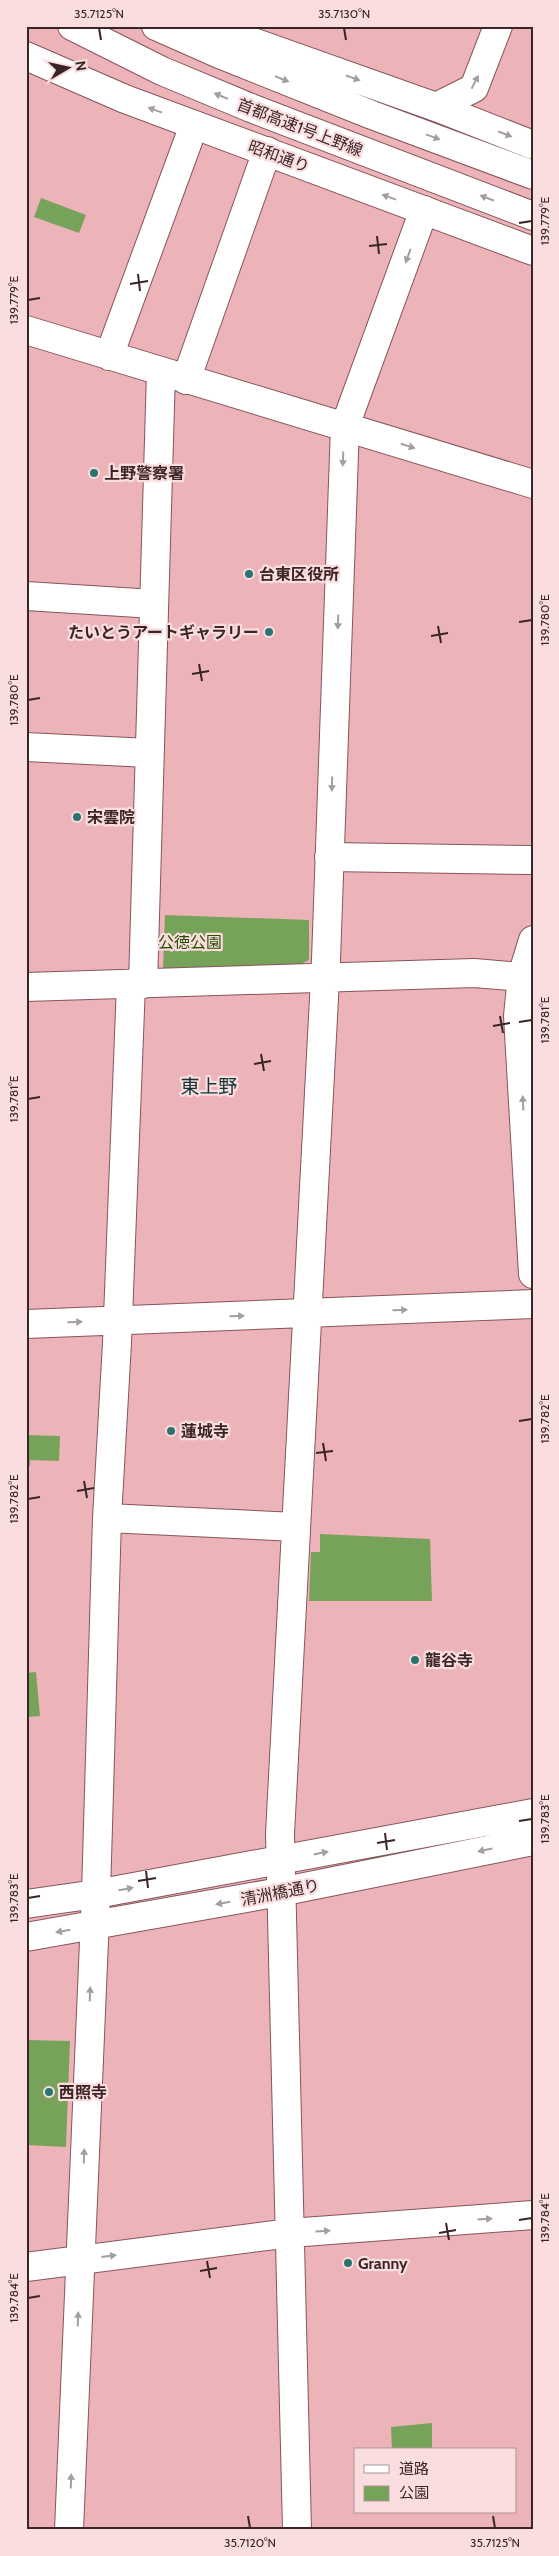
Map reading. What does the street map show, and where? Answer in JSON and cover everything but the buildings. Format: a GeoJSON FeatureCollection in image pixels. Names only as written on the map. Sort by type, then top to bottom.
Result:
{"type":"FeatureCollection","features":[{"type":"Feature","properties":{"kind":"main road","name":"首都高速1号上野線"},"geometry":{"type":"LineString","coordinates":[[72,26],[162,71],[251,108],[533,216]]}},
{"type":"Feature","properties":{"kind":"main road"},"geometry":{"type":"LineString","coordinates":[[156,26],[217,54],[372,115],[533,174]]}},
{"type":"Feature","properties":{"kind":"main road"},"geometry":{"type":"LineString","coordinates":[[208,26],[436,107],[533,144]]}},
{"type":"Feature","properties":{"kind":"main road"},"geometry":{"type":"LineString","coordinates":[[436,107],[474,88],[498,26]]}},
{"type":"Feature","properties":{"kind":"main road","name":"昭和通り"},"geometry":{"type":"LineString","coordinates":[[26,56],[125,99],[533,251]]}},
{"type":"Feature","properties":{"kind":"main road"},"geometry":{"type":"LineString","coordinates":[[109,356],[194,125]]}},
{"type":"Feature","properties":{"kind":"main road"},"geometry":{"type":"LineString","coordinates":[[69,2530],[93,1926],[96,1894],[106,1518],[150,753],[154,604],[173,376],[267,151]]}},
{"type":"Feature","properties":{"kind":"main road"},"geometry":{"type":"LineString","coordinates":[[297,2530],[280,1861],[325,978],[345,426],[424,210]]}},
{"type":"Feature","properties":{"kind":"main road"},"geometry":{"type":"LineString","coordinates":[[26,330],[533,484]]}},
{"type":"Feature","properties":{"kind":"main road"},"geometry":{"type":"LineString","coordinates":[[26,596],[154,604]]}},
{"type":"Feature","properties":{"kind":"main road"},"geometry":{"type":"LineString","coordinates":[[26,747],[150,753]]}},
{"type":"Feature","properties":{"kind":"main road"},"geometry":{"type":"LineString","coordinates":[[330,857],[533,860]]}},
{"type":"Feature","properties":{"kind":"main road"},"geometry":{"type":"LineString","coordinates":[[533,940],[528,977],[518,1016],[533,1274]]}},
{"type":"Feature","properties":{"kind":"main road"},"geometry":{"type":"LineString","coordinates":[[26,987],[474,973],[528,977]]}},
{"type":"Feature","properties":{"kind":"main road"},"geometry":{"type":"LineString","coordinates":[[26,1324],[533,1304]]}},
{"type":"Feature","properties":{"kind":"main road"},"geometry":{"type":"LineString","coordinates":[[106,1518],[296,1527]]}},
{"type":"Feature","properties":{"kind":"main road","name":"清洲橋通り"},"geometry":{"type":"LineString","coordinates":[[26,1904],[96,1894],[280,1861],[533,1813]]}},
{"type":"Feature","properties":{"kind":"main road","name":"清洲橋通り"},"geometry":{"type":"LineString","coordinates":[[26,1937],[280,1892],[533,1840]]}},
{"type":"Feature","properties":{"kind":"main road"},"geometry":{"type":"LineString","coordinates":[[26,2267],[290,2233],[533,2215]]}},
{"type":"Feature","properties":{"kind":"green space"},"geometry":{"type":"Polygon","coordinates":[[[41,198],[86,215],[79,233],[34,217],[41,198]]]}},
{"type":"Feature","properties":{"kind":"green space","name":"公徳公園"},"geometry":{"type":"Polygon","coordinates":[[[165,915],[309,920],[309,960],[299,965],[163,968],[165,915]]]}},
{"type":"Feature","properties":{"kind":"green space"},"geometry":{"type":"Polygon","coordinates":[[[26,1435],[60,1436],[59,1461],[30,1460],[30,1466],[26,1466],[26,1435]]]}},
{"type":"Feature","properties":{"kind":"green space"},"geometry":{"type":"Polygon","coordinates":[[[320,1534],[430,1539],[432,1601],[309,1601],[311,1552],[320,1552],[320,1534]]]}},
{"type":"Feature","properties":{"kind":"green space"},"geometry":{"type":"Polygon","coordinates":[[[36,1672],[40,1716],[26,1717],[26,1673],[36,1672]]]}},
{"type":"Feature","properties":{"kind":"green space","name":"西照寺"},"geometry":{"type":"Polygon","coordinates":[[[26,2040],[70,2041],[66,2147],[26,2145],[26,2040]]]}},
{"type":"Feature","properties":{"kind":"green space"},"geometry":{"type":"Polygon","coordinates":[[[432,2423],[432,2448],[392,2448],[391,2427],[432,2423]]]}},
{"type":"Feature","properties":{"kind":"place","name":"上野警察署"},"geometry":{"type":"Point","coordinates":[94,473]}},
{"type":"Feature","properties":{"kind":"place","name":"台東区役所"},"geometry":{"type":"Point","coordinates":[249,574]}},
{"type":"Feature","properties":{"kind":"place","name":"たいとうアートギャラリー"},"geometry":{"type":"Point","coordinates":[269,632]}},
{"type":"Feature","properties":{"kind":"place","name":"宋雲院"},"geometry":{"type":"Point","coordinates":[77,817]}},
{"type":"Feature","properties":{"kind":"place","name":"蓮城寺"},"geometry":{"type":"Point","coordinates":[171,1431]}},
{"type":"Feature","properties":{"kind":"place","name":"龍谷寺"},"geometry":{"type":"Point","coordinates":[415,1660]}},
{"type":"Feature","properties":{"kind":"place","name":"西照寺"},"geometry":{"type":"Point","coordinates":[49,2092]}},
{"type":"Feature","properties":{"kind":"place","name":"Granny"},"geometry":{"type":"Point","coordinates":[348,2263]}},
{"type":"Feature","properties":{"kind":"district","name":"東上野"},"geometry":{"type":"Point","coordinates":[209,1086]}}]}
